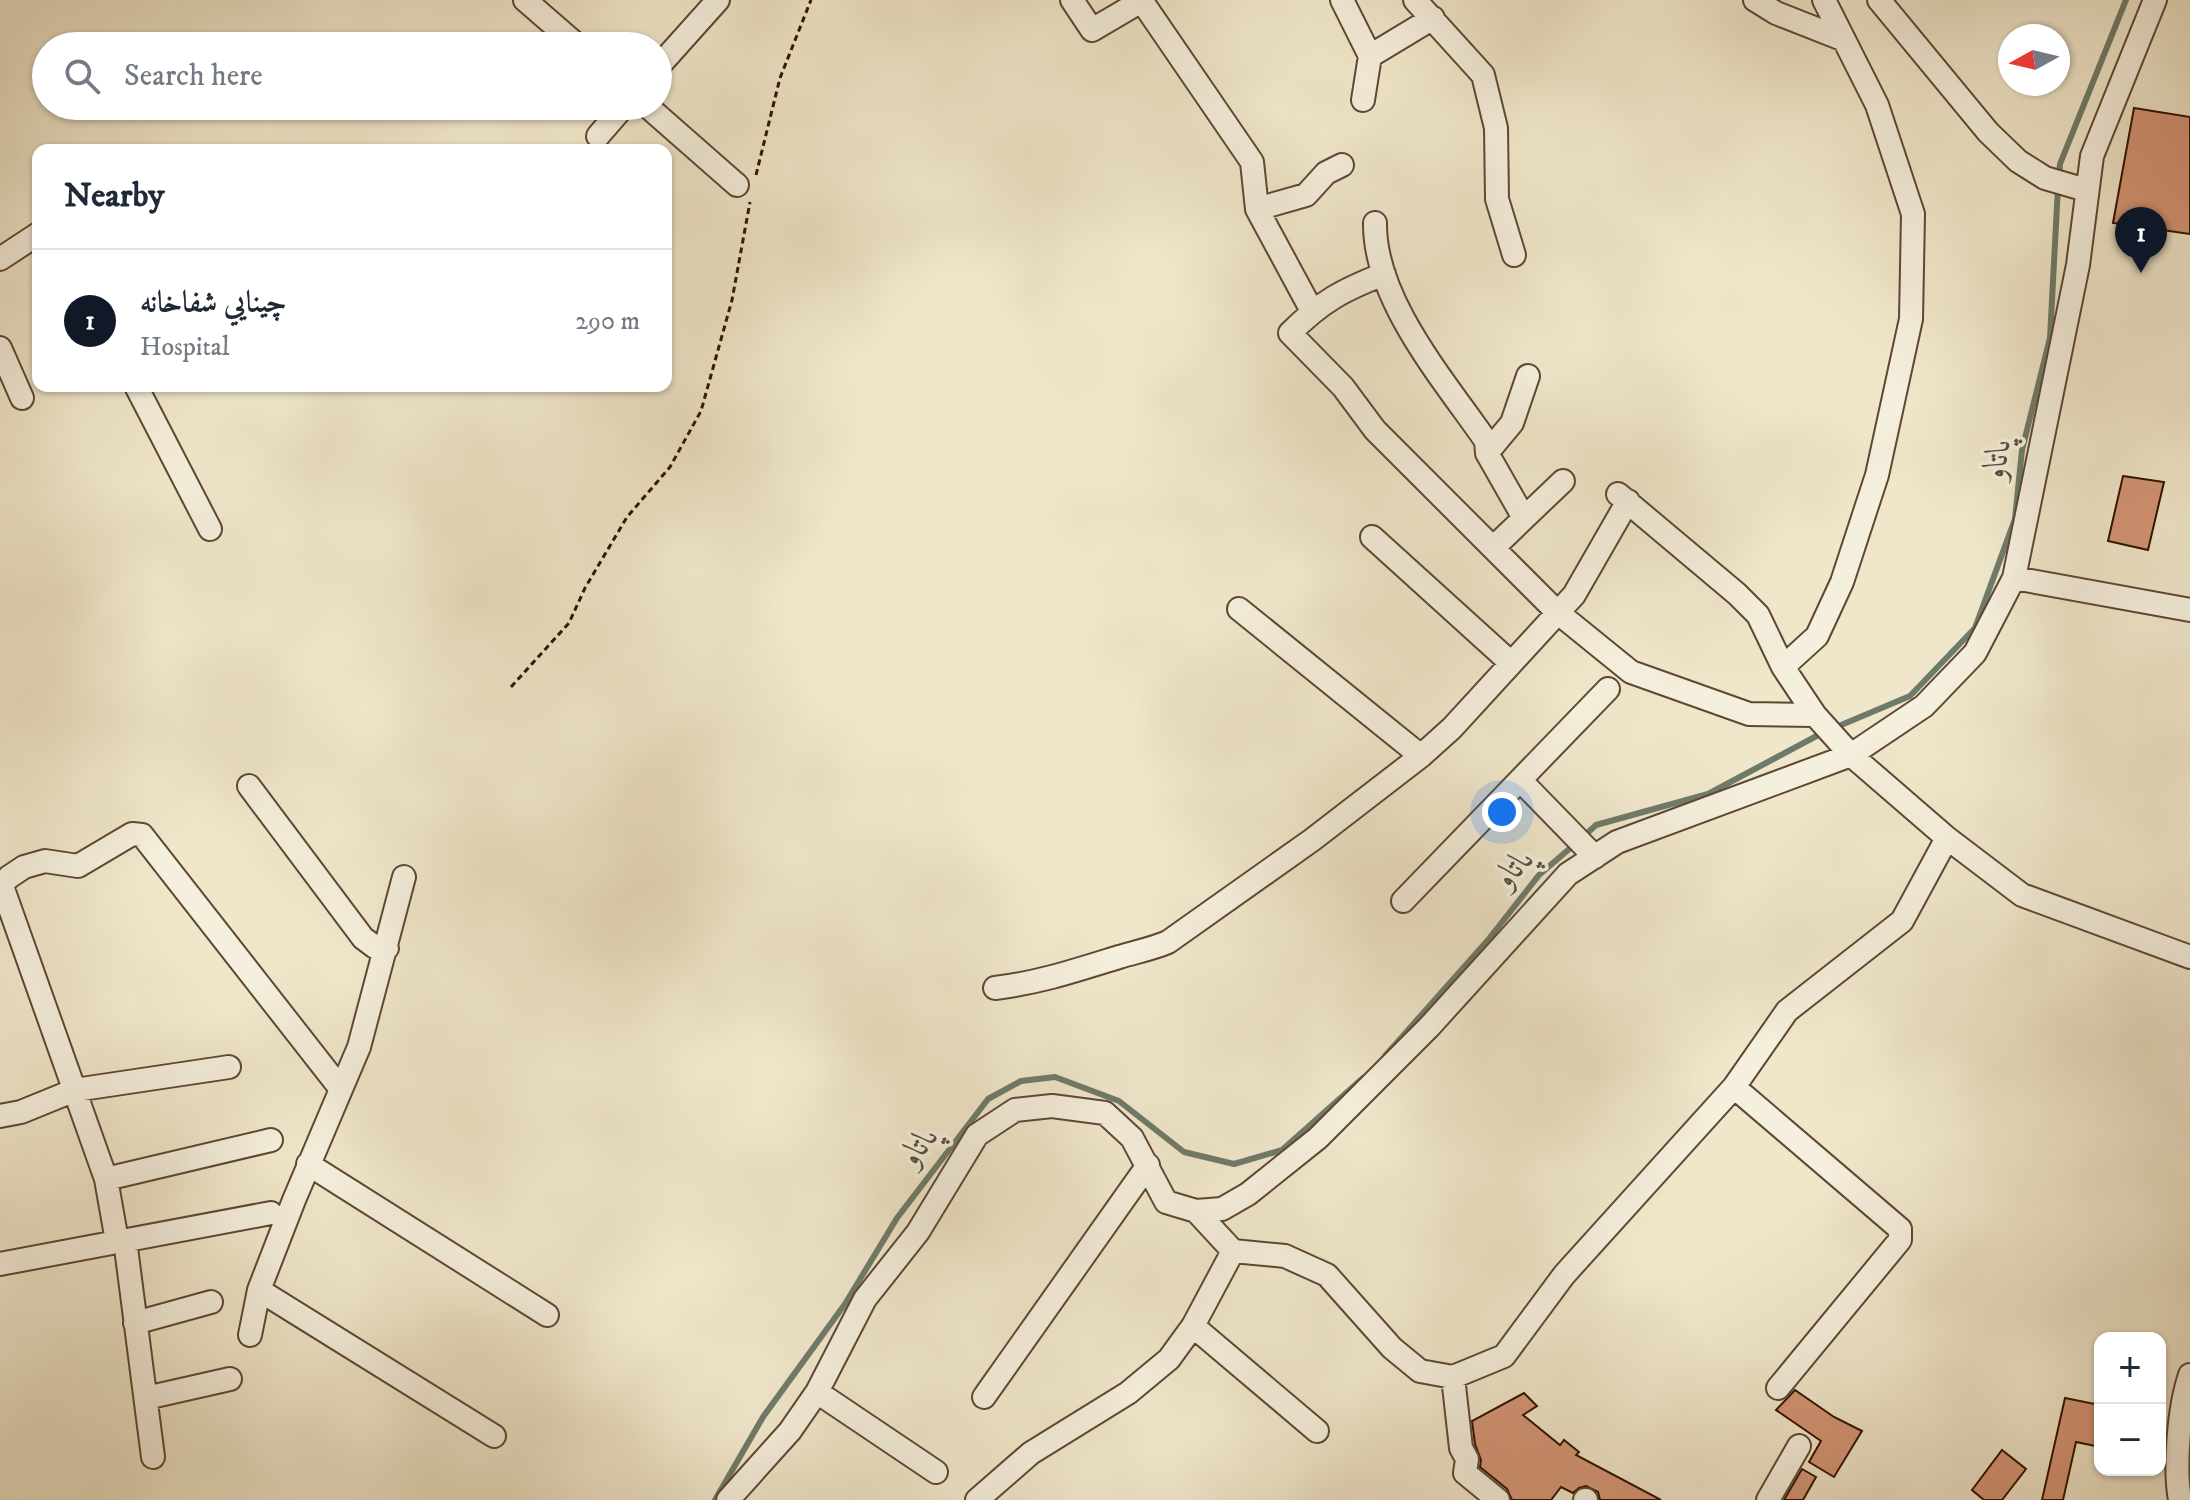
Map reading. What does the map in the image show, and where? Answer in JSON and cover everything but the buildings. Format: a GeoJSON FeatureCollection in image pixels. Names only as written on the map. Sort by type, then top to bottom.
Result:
{"type":"FeatureCollection","features":[{"type":"Feature","properties":{"kind":"street"},"geometry":{"type":"LineString","coordinates":[[525,0],[562,32]]}},
{"type":"Feature","properties":{"kind":"street"},"geometry":{"type":"LineString","coordinates":[[672,51],[718,0]]}},
{"type":"Feature","properties":{"kind":"street"},"geometry":{"type":"LineString","coordinates":[[1072,0],[1092,30],[1142,0],[1252,162],[1257,209],[1312,311]]}},
{"type":"Feature","properties":{"kind":"street"},"geometry":{"type":"LineString","coordinates":[[1342,0],[1370,56],[1363,100]]}},
{"type":"Feature","properties":{"kind":"street"},"geometry":{"type":"LineString","coordinates":[[1415,0],[1483,75],[1496,128],[1497,199],[1514,255]]}},
{"type":"Feature","properties":{"kind":"street"},"geometry":{"type":"LineString","coordinates":[[1755,0],[1776,13],[1842,39]]}},
{"type":"Feature","properties":{"kind":"street"},"geometry":{"type":"LineString","coordinates":[[1783,667],[1817,636],[1842,582],[1877,475],[1911,319],[1913,214],[1877,105],[1824,0]]}},
{"type":"Feature","properties":{"kind":"street"},"geometry":{"type":"LineString","coordinates":[[1879,0],[1988,132],[2018,161],[2065,184]]}},
{"type":"Feature","properties":{"kind":"street"},"geometry":{"type":"LineString","coordinates":[[2065,184],[2092,156],[2155,0]]}},
{"type":"Feature","properties":{"kind":"street"},"geometry":{"type":"LineString","coordinates":[[1370,56],[1433,18]]}},
{"type":"Feature","properties":{"kind":"street"},"geometry":{"type":"LineString","coordinates":[[598,136],[612,120]]}},
{"type":"Feature","properties":{"kind":"street"},"geometry":{"type":"LineString","coordinates":[[663,120],[747,191]]}},
{"type":"Feature","properties":{"kind":"street"},"geometry":{"type":"LineString","coordinates":[[1257,209],[1306,195],[1326,173],[1342,165]]}},
{"type":"Feature","properties":{"kind":"street"},"geometry":{"type":"LineString","coordinates":[[728,1500],[790,1431],[817,1392],[865,1299],[918,1232],[977,1135],[1015,1110],[1052,1106],[1105,1113],[1132,1138],[1166,1202],[1196,1211],[1222,1209],[1248,1194],[1318,1138],[1429,1027],[1568,874],[1617,842],[1851,755],[1924,706],[1975,653],[2014,578],[2078,265],[2065,184]]}},
{"type":"Feature","properties":{"kind":"street"},"geometry":{"type":"LineString","coordinates":[[1375,223],[1384,274],[1412,337],[1486,441],[1487,453],[1524,518]]}},
{"type":"Feature","properties":{"kind":"street"},"geometry":{"type":"LineString","coordinates":[[0,259],[32,238]]}},
{"type":"Feature","properties":{"kind":"street"},"geometry":{"type":"LineString","coordinates":[[1384,274],[1340,292],[1312,311],[1290,333],[1343,387],[1375,430],[1557,612],[1631,672],[1749,714],[1815,715]]}},
{"type":"Feature","properties":{"kind":"street"},"geometry":{"type":"LineString","coordinates":[[0,348],[22,398]]}},
{"type":"Feature","properties":{"kind":"street"},"geometry":{"type":"LineString","coordinates":[[1487,453],[1512,423],[1528,376]]}},
{"type":"Feature","properties":{"kind":"street"},"geometry":{"type":"LineString","coordinates":[[139,392],[210,529]]}},
{"type":"Feature","properties":{"kind":"street"},"geometry":{"type":"LineString","coordinates":[[1493,548],[1563,481]]}},
{"type":"Feature","properties":{"kind":"street"},"geometry":{"type":"LineString","coordinates":[[995,988],[1030,984],[1168,942],[1312,840],[1421,756],[1452,728],[1574,595],[1622,497],[1758,615],[1783,667],[1815,715],[1851,755],[1947,838],[2022,895],[2190,957]]}},
{"type":"Feature","properties":{"kind":"street"},"geometry":{"type":"LineString","coordinates":[[1372,537],[1511,663]]}},
{"type":"Feature","properties":{"kind":"street"},"geometry":{"type":"LineString","coordinates":[[2014,578],[2190,610]]}},
{"type":"Feature","properties":{"kind":"street"},"geometry":{"type":"LineString","coordinates":[[1239,609],[1421,756]]}},
{"type":"Feature","properties":{"kind":"street"},"geometry":{"type":"LineString","coordinates":[[1403,901],[1608,689]]}},
{"type":"Feature","properties":{"kind":"street"},"geometry":{"type":"LineString","coordinates":[[1521,781],[1595,857]]}},
{"type":"Feature","properties":{"kind":"street"},"geometry":{"type":"LineString","coordinates":[[249,786],[363,938],[375,947],[387,948]]}},
{"type":"Feature","properties":{"kind":"street"},"geometry":{"type":"LineString","coordinates":[[153,1457],[121,1240],[106,1179],[1,886],[24,867],[45,861],[78,866],[132,834],[142,835],[340,1088]]}},
{"type":"Feature","properties":{"kind":"street"},"geometry":{"type":"LineString","coordinates":[[1196,1211],[1233,1251],[1285,1256],[1327,1275],[1392,1348],[1420,1371],[1453,1377],[1504,1356],[1564,1275],[1734,1087],[1787,1011],[1902,921],[1947,838]]}},
{"type":"Feature","properties":{"kind":"street"},"geometry":{"type":"LineString","coordinates":[[250,1335],[259,1290],[308,1164],[359,1047],[404,877]]}},
{"type":"Feature","properties":{"kind":"street"},"geometry":{"type":"LineString","coordinates":[[0,1116],[21,1112],[75,1090],[229,1067]]}},
{"type":"Feature","properties":{"kind":"street"},"geometry":{"type":"LineString","coordinates":[[1734,1087],[1900,1229],[1900,1240],[1778,1388]]}},
{"type":"Feature","properties":{"kind":"street"},"geometry":{"type":"LineString","coordinates":[[106,1179],[271,1140]]}},
{"type":"Feature","properties":{"kind":"street"},"geometry":{"type":"LineString","coordinates":[[308,1164],[547,1315]]}},
{"type":"Feature","properties":{"kind":"street"},"geometry":{"type":"LineString","coordinates":[[984,1397],[1148,1165]]}},
{"type":"Feature","properties":{"kind":"street"},"geometry":{"type":"LineString","coordinates":[[0,1264],[271,1213]]}},
{"type":"Feature","properties":{"kind":"street"},"geometry":{"type":"LineString","coordinates":[[977,1500],[1031,1453],[1128,1393],[1169,1359],[1193,1326],[1233,1251]]}},
{"type":"Feature","properties":{"kind":"street"},"geometry":{"type":"LineString","coordinates":[[259,1290],[494,1436]]}},
{"type":"Feature","properties":{"kind":"street"},"geometry":{"type":"LineString","coordinates":[[135,1323],[211,1302]]}},
{"type":"Feature","properties":{"kind":"street"},"geometry":{"type":"LineString","coordinates":[[1193,1326],[1317,1431]]}},
{"type":"Feature","properties":{"kind":"street"},"geometry":{"type":"LineString","coordinates":[[2180,1500],[2177,1485],[2183,1396],[2190,1375]]}},
{"type":"Feature","properties":{"kind":"street"},"geometry":{"type":"LineString","coordinates":[[1453,1377],[1461,1448],[1467,1459],[1465,1473],[1498,1500]]}},
{"type":"Feature","properties":{"kind":"street"},"geometry":{"type":"LineString","coordinates":[[146,1398],[230,1379]]}},
{"type":"Feature","properties":{"kind":"street"},"geometry":{"type":"LineString","coordinates":[[817,1392],[936,1472]]}},
{"type":"Feature","properties":{"kind":"street"},"geometry":{"type":"LineString","coordinates":[[1768,1500],[1799,1446]]}},
{"type":"Feature","properties":{"kind":"path"},"geometry":{"type":"LineString","coordinates":[[511,687],[569,623],[585,588],[627,517],[670,467],[701,411],[732,300],[747,191],[780,78],[811,0]]}},
{"type":"Feature","properties":{"kind":"waterway","name":"پاتاو"},"geometry":{"type":"LineString","coordinates":[[2059,176],[2060,164],[2126,0]]}},
{"type":"Feature","properties":{"kind":"waterway","name":"پاتاو"},"geometry":{"type":"LineString","coordinates":[[1834,728],[1910,696],[1975,628],[2015,519],[2022,450],[2050,338],[2058,187]]}},
{"type":"Feature","properties":{"kind":"waterway","name":"پاتاو"},"geometry":{"type":"LineString","coordinates":[[1583,837],[1596,825],[1708,794],[1824,732]]}},
{"type":"Feature","properties":{"kind":"waterway","name":"پاتاو"},"geometry":{"type":"LineString","coordinates":[[1385,1056],[1488,940],[1539,875],[1575,844]]}},
{"type":"Feature","properties":{"kind":"waterway","name":"پاتاو"},"geometry":{"type":"LineString","coordinates":[[715,1500],[763,1417],[845,1304],[897,1218],[988,1099],[1021,1081],[1055,1077],[1119,1101],[1184,1152],[1234,1164],[1282,1150],[1363,1078]]}},
{"type":"Feature","properties":{"kind":"place","name":"چينايي شفاخانه"},"geometry":{"type":"Point","coordinates":[2141,273]}}]}
